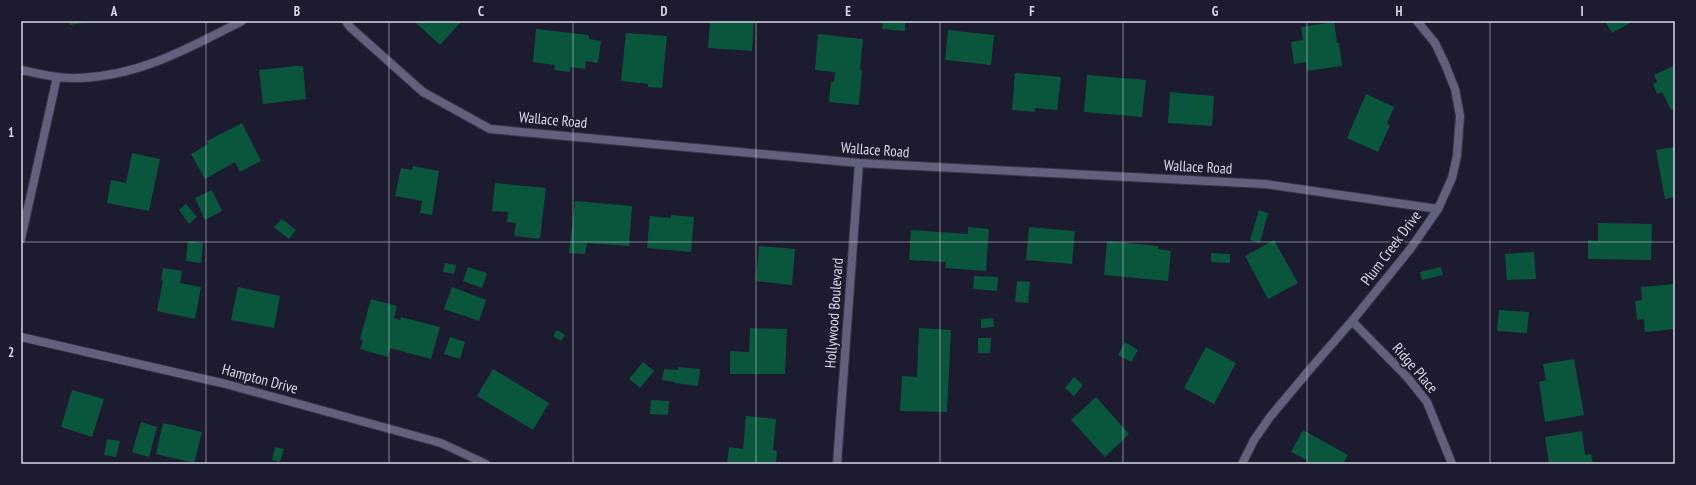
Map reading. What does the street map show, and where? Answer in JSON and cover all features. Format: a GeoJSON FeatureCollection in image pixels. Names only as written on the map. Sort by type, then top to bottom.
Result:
{"type":"FeatureCollection","features":[{"type":"Feature","properties":{"kind":"street"},"geometry":{"type":"LineString","coordinates":[[21,70],[57,77],[86,77],[117,73],[148,66],[180,53],[242,21]]}},
{"type":"Feature","properties":{"kind":"street","name":"Wallace Road"},"geometry":{"type":"LineString","coordinates":[[346,21],[423,92],[490,129],[859,163],[1265,184],[1438,209]]}},
{"type":"Feature","properties":{"kind":"street","name":"Plum Creek Drive"},"geometry":{"type":"LineString","coordinates":[[1242,464],[1254,440],[1270,417],[1352,321],[1410,248],[1438,209],[1452,178],[1458,156],[1460,116],[1454,89],[1445,64],[1435,43],[1417,21]]}},
{"type":"Feature","properties":{"kind":"street"},"geometry":{"type":"LineString","coordinates":[[21,239],[57,77]]}},
{"type":"Feature","properties":{"kind":"street","name":"Hollywood Boulevard"},"geometry":{"type":"LineString","coordinates":[[837,464],[859,163]]}},
{"type":"Feature","properties":{"kind":"street","name":"Ridge Place"},"geometry":{"type":"LineString","coordinates":[[1352,321],[1408,378],[1427,402],[1452,464]]}},
{"type":"Feature","properties":{"kind":"street","name":"Hampton Drive"},"geometry":{"type":"LineString","coordinates":[[21,337],[226,384],[441,443],[486,464]]}},
{"type":"Feature","properties":{"kind":"building"},"geometry":{"type":"Polygon","coordinates":[[[69,21],[88,21],[88,22],[70,25],[69,21]]]}},
{"type":"Feature","properties":{"kind":"building"},"geometry":{"type":"Polygon","coordinates":[[[414,21],[460,21],[461,22],[440,45],[414,21]]]}},
{"type":"Feature","properties":{"kind":"building"},"geometry":{"type":"Polygon","coordinates":[[[710,21],[754,21],[752,51],[708,48],[710,21]]]}},
{"type":"Feature","properties":{"kind":"building"},"geometry":{"type":"Polygon","coordinates":[[[883,21],[905,21],[905,31],[882,29],[883,21]]]}},
{"type":"Feature","properties":{"kind":"building"},"geometry":{"type":"Polygon","coordinates":[[[1605,21],[1633,21],[1612,33],[1605,21]]]}},
{"type":"Feature","properties":{"kind":"building"},"geometry":{"type":"Polygon","coordinates":[[[1334,22],[1342,66],[1307,71],[1306,62],[1294,64],[1291,42],[1303,40],[1301,27],[1334,22]]]}},
{"type":"Feature","properties":{"kind":"building"},"geometry":{"type":"Polygon","coordinates":[[[536,29],[589,35],[589,39],[601,41],[598,63],[586,61],[585,69],[571,67],[570,72],[554,70],[555,65],[533,62],[536,29]]]}},
{"type":"Feature","properties":{"kind":"building"},"geometry":{"type":"Polygon","coordinates":[[[948,30],[994,35],[991,65],[945,60],[948,30]]]}},
{"type":"Feature","properties":{"kind":"building"},"geometry":{"type":"Polygon","coordinates":[[[626,33],[667,36],[662,88],[648,87],[648,84],[621,81],[626,33]]]}},
{"type":"Feature","properties":{"kind":"building"},"geometry":{"type":"Polygon","coordinates":[[[818,34],[863,39],[859,105],[829,102],[831,82],[834,82],[835,72],[815,70],[818,34]]]}},
{"type":"Feature","properties":{"kind":"building"},"geometry":{"type":"Polygon","coordinates":[[[1675,65],[1675,108],[1671,110],[1662,92],[1657,94],[1653,84],[1657,82],[1654,75],[1675,65]]]}},
{"type":"Feature","properties":{"kind":"building"},"geometry":{"type":"Polygon","coordinates":[[[303,66],[306,99],[263,104],[259,70],[303,66]]]}},
{"type":"Feature","properties":{"kind":"building"},"geometry":{"type":"Polygon","coordinates":[[[1015,73],[1061,77],[1057,110],[1035,108],[1035,112],[1012,110],[1015,73]]]}},
{"type":"Feature","properties":{"kind":"building"},"geometry":{"type":"Polygon","coordinates":[[[1087,75],[1146,80],[1142,117],[1084,112],[1087,75]]]}},
{"type":"Feature","properties":{"kind":"building"},"geometry":{"type":"Polygon","coordinates":[[[1170,92],[1214,96],[1212,126],[1168,123],[1170,92]]]}},
{"type":"Feature","properties":{"kind":"building"},"geometry":{"type":"Polygon","coordinates":[[[1366,94],[1394,107],[1387,124],[1390,125],[1378,152],[1347,138],[1366,94]]]}},
{"type":"Feature","properties":{"kind":"building"},"geometry":{"type":"Polygon","coordinates":[[[242,123],[261,161],[240,172],[235,162],[205,179],[191,154],[208,144],[207,141],[242,123]]]}},
{"type":"Feature","properties":{"kind":"building"},"geometry":{"type":"Polygon","coordinates":[[[1675,147],[1675,197],[1665,199],[1656,150],[1675,147]]]}},
{"type":"Feature","properties":{"kind":"building"},"geometry":{"type":"Polygon","coordinates":[[[132,153],[160,159],[149,211],[107,203],[111,180],[126,183],[132,153]]]}},
{"type":"Feature","properties":{"kind":"building"},"geometry":{"type":"Polygon","coordinates":[[[413,166],[439,171],[432,215],[420,213],[422,201],[395,196],[401,168],[412,170],[413,166]]]}},
{"type":"Feature","properties":{"kind":"building"},"geometry":{"type":"Polygon","coordinates":[[[495,183],[546,188],[540,239],[514,236],[516,223],[507,222],[508,212],[492,211],[495,183]]]}},
{"type":"Feature","properties":{"kind":"building"},"geometry":{"type":"Polygon","coordinates":[[[212,190],[222,211],[205,220],[195,198],[212,190]]]}},
{"type":"Feature","properties":{"kind":"building"},"geometry":{"type":"Polygon","coordinates":[[[575,201],[632,206],[629,246],[587,243],[585,254],[569,253],[575,201]]]}},
{"type":"Feature","properties":{"kind":"building"},"geometry":{"type":"Polygon","coordinates":[[[186,204],[197,217],[189,224],[179,210],[186,204]]]}},
{"type":"Feature","properties":{"kind":"building"},"geometry":{"type":"Polygon","coordinates":[[[1259,210],[1268,213],[1260,243],[1250,240],[1259,210]]]}},
{"type":"Feature","properties":{"kind":"building"},"geometry":{"type":"Polygon","coordinates":[[[671,215],[694,217],[691,252],[647,248],[650,216],[671,218],[671,215]]]}},
{"type":"Feature","properties":{"kind":"building"},"geometry":{"type":"Polygon","coordinates":[[[282,219],[296,230],[289,239],[274,227],[282,219]]]}},
{"type":"Feature","properties":{"kind":"building"},"geometry":{"type":"Polygon","coordinates":[[[1598,223],[1652,224],[1651,260],[1588,259],[1588,240],[1598,241],[1598,223]]]}},
{"type":"Feature","properties":{"kind":"building"},"geometry":{"type":"Polygon","coordinates":[[[968,227],[989,229],[986,271],[945,268],[946,262],[909,260],[911,230],[968,234],[968,227]]]}},
{"type":"Feature","properties":{"kind":"building"},"geometry":{"type":"Polygon","coordinates":[[[1029,227],[1075,231],[1072,264],[1026,260],[1029,227]]]}},
{"type":"Feature","properties":{"kind":"building"},"geometry":{"type":"Polygon","coordinates":[[[1274,240],[1298,283],[1268,299],[1245,256],[1274,240]]]}},
{"type":"Feature","properties":{"kind":"building"},"geometry":{"type":"Polygon","coordinates":[[[188,241],[203,243],[201,263],[186,261],[188,241]]]}},
{"type":"Feature","properties":{"kind":"building"},"geometry":{"type":"Polygon","coordinates":[[[1107,241],[1158,246],[1158,249],[1171,251],[1168,281],[1104,275],[1107,241]]]}},
{"type":"Feature","properties":{"kind":"building"},"geometry":{"type":"Polygon","coordinates":[[[759,246],[795,249],[792,285],[756,281],[759,246]]]}},
{"type":"Feature","properties":{"kind":"building"},"geometry":{"type":"Polygon","coordinates":[[[1534,252],[1536,279],[1507,280],[1505,254],[1534,252]]]}},
{"type":"Feature","properties":{"kind":"building"},"geometry":{"type":"Polygon","coordinates":[[[1211,253],[1230,254],[1230,263],[1211,262],[1211,253]]]}},
{"type":"Feature","properties":{"kind":"building"},"geometry":{"type":"Polygon","coordinates":[[[445,263],[456,265],[454,274],[443,272],[445,263]]]}},
{"type":"Feature","properties":{"kind":"building"},"geometry":{"type":"Polygon","coordinates":[[[468,267],[487,273],[482,288],[463,281],[468,267]]]}},
{"type":"Feature","properties":{"kind":"building"},"geometry":{"type":"Polygon","coordinates":[[[1441,267],[1443,275],[1422,280],[1420,272],[1441,267]]]}},
{"type":"Feature","properties":{"kind":"building"},"geometry":{"type":"Polygon","coordinates":[[[163,268],[182,271],[180,283],[201,287],[195,319],[157,311],[163,281],[161,280],[163,268]]]}},
{"type":"Feature","properties":{"kind":"building"},"geometry":{"type":"Polygon","coordinates":[[[974,276],[998,277],[997,291],[973,289],[974,276]]]}},
{"type":"Feature","properties":{"kind":"building"},"geometry":{"type":"Polygon","coordinates":[[[1017,281],[1030,282],[1028,303],[1015,302],[1017,281]]]}},
{"type":"Feature","properties":{"kind":"building"},"geometry":{"type":"Polygon","coordinates":[[[1675,284],[1675,329],[1645,332],[1644,319],[1637,320],[1635,301],[1642,300],[1641,287],[1675,284]]]}},
{"type":"Feature","properties":{"kind":"building"},"geometry":{"type":"Polygon","coordinates":[[[238,287],[280,296],[274,328],[231,320],[238,287]]]}},
{"type":"Feature","properties":{"kind":"building"},"geometry":{"type":"Polygon","coordinates":[[[452,287],[486,300],[479,321],[444,309],[452,287]]]}},
{"type":"Feature","properties":{"kind":"building"},"geometry":{"type":"Polygon","coordinates":[[[371,299],[397,306],[394,318],[400,320],[401,317],[440,327],[431,359],[390,348],[388,357],[360,349],[363,340],[360,339],[371,299]]]}},
{"type":"Feature","properties":{"kind":"building"},"geometry":{"type":"Polygon","coordinates":[[[1499,310],[1529,312],[1527,333],[1497,331],[1499,310]]]}},
{"type":"Feature","properties":{"kind":"building"},"geometry":{"type":"Polygon","coordinates":[[[993,318],[994,327],[981,328],[981,319],[993,318]]]}},
{"type":"Feature","properties":{"kind":"building"},"geometry":{"type":"Polygon","coordinates":[[[750,328],[787,329],[785,374],[730,374],[730,351],[749,352],[750,328]]]}},
{"type":"Feature","properties":{"kind":"building"},"geometry":{"type":"Polygon","coordinates":[[[919,328],[951,330],[947,412],[900,411],[902,376],[917,377],[919,328]]]}},
{"type":"Feature","properties":{"kind":"building"},"geometry":{"type":"Polygon","coordinates":[[[557,330],[565,335],[561,341],[553,336],[557,330]]]}},
{"type":"Feature","properties":{"kind":"building"},"geometry":{"type":"Polygon","coordinates":[[[450,337],[465,342],[460,359],[444,354],[450,337]]]}},
{"type":"Feature","properties":{"kind":"building"},"geometry":{"type":"Polygon","coordinates":[[[978,338],[991,338],[990,353],[978,353],[978,338]]]}},
{"type":"Feature","properties":{"kind":"building"},"geometry":{"type":"Polygon","coordinates":[[[1125,342],[1138,350],[1131,362],[1118,355],[1125,342]]]}},
{"type":"Feature","properties":{"kind":"building"},"geometry":{"type":"Polygon","coordinates":[[[1206,347],[1236,363],[1214,404],[1184,388],[1206,347]]]}},
{"type":"Feature","properties":{"kind":"building"},"geometry":{"type":"Polygon","coordinates":[[[1574,359],[1584,415],[1545,422],[1539,382],[1546,380],[1543,364],[1574,359]]]}},
{"type":"Feature","properties":{"kind":"building"},"geometry":{"type":"Polygon","coordinates":[[[643,362],[654,371],[640,388],[629,379],[643,362]]]}},
{"type":"Feature","properties":{"kind":"building"},"geometry":{"type":"Polygon","coordinates":[[[678,367],[700,369],[698,386],[662,380],[664,369],[678,370],[678,367]]]}},
{"type":"Feature","properties":{"kind":"building"},"geometry":{"type":"Polygon","coordinates":[[[493,369],[549,403],[533,430],[477,396],[493,369]]]}},
{"type":"Feature","properties":{"kind":"building"},"geometry":{"type":"Polygon","coordinates":[[[1074,377],[1083,385],[1074,396],[1065,388],[1074,377]]]}},
{"type":"Feature","properties":{"kind":"building"},"geometry":{"type":"Polygon","coordinates":[[[72,390],[104,399],[92,437],[61,427],[72,390]]]}},
{"type":"Feature","properties":{"kind":"building"},"geometry":{"type":"Polygon","coordinates":[[[1096,397],[1129,434],[1105,457],[1071,420],[1096,397]]]}},
{"type":"Feature","properties":{"kind":"building"},"geometry":{"type":"Polygon","coordinates":[[[651,400],[669,401],[668,415],[650,414],[651,400]]]}},
{"type":"Feature","properties":{"kind":"building"},"geometry":{"type":"Polygon","coordinates":[[[746,416],[776,419],[773,450],[777,451],[776,464],[727,464],[729,447],[743,449],[746,416]]]}},
{"type":"Feature","properties":{"kind":"building"},"geometry":{"type":"Polygon","coordinates":[[[141,422],[157,427],[149,457],[132,452],[141,422]]]}},
{"type":"Feature","properties":{"kind":"building"},"geometry":{"type":"Polygon","coordinates":[[[163,423],[202,432],[194,463],[156,454],[163,423]]]}},
{"type":"Feature","properties":{"kind":"building"},"geometry":{"type":"Polygon","coordinates":[[[1303,430],[1348,455],[1343,464],[1305,464],[1307,460],[1291,452],[1303,430]]]}},
{"type":"Feature","properties":{"kind":"building"},"geometry":{"type":"Polygon","coordinates":[[[1582,431],[1585,455],[1591,454],[1593,464],[1549,464],[1545,437],[1582,431]]]}},
{"type":"Feature","properties":{"kind":"building"},"geometry":{"type":"Polygon","coordinates":[[[107,439],[120,441],[116,457],[104,455],[107,439]]]}},
{"type":"Feature","properties":{"kind":"building"},"geometry":{"type":"Polygon","coordinates":[[[275,447],[284,449],[280,462],[272,460],[275,447]]]}}]}
